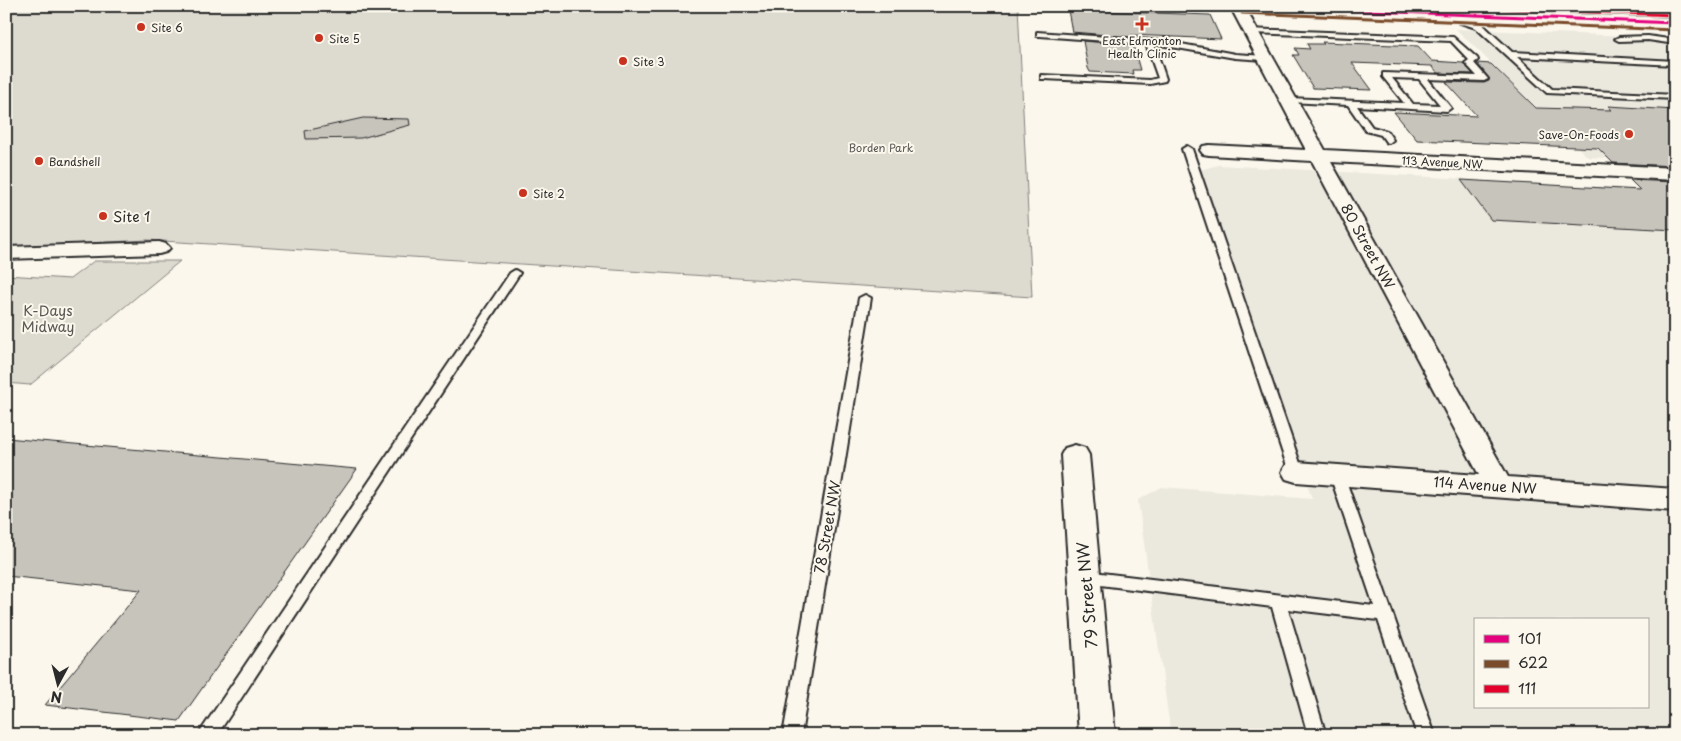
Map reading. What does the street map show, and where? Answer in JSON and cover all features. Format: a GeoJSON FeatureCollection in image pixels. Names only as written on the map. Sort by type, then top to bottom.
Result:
{"type":"FeatureCollection","features":[{"type":"Feature","properties":{"kind":"main road"},"geometry":{"type":"LineString","coordinates":[[1242,6],[1434,10],[1572,10],[1675,17]]}},
{"type":"Feature","properties":{"kind":"main road"},"geometry":{"type":"LineString","coordinates":[[1405,6],[1498,16],[1675,23]]}},
{"type":"Feature","properties":{"kind":"street","name":"80 Street NW"},"geometry":{"type":"LineString","coordinates":[[1238,6],[1499,486]]}},
{"type":"Feature","properties":{"kind":"street","name":"113 Avenue NW"},"geometry":{"type":"LineString","coordinates":[[1209,150],[1675,174]]}},
{"type":"Feature","properties":{"kind":"street"},"geometry":{"type":"LineString","coordinates":[[6,253],[160,248]]}},
{"type":"Feature","properties":{"kind":"street","name":"79 Street NW"},"geometry":{"type":"LineString","coordinates":[[1075,455],[1097,735]]}},
{"type":"Feature","properties":{"kind":"street","name":"114 Avenue NW"},"geometry":{"type":"LineString","coordinates":[[1296,472],[1675,500]]}},
{"type":"Feature","properties":{"kind":"lane"},"geometry":{"type":"LineString","coordinates":[[1434,10],[1479,26],[1550,91],[1675,97]]}},
{"type":"Feature","properties":{"kind":"lane"},"geometry":{"type":"LineString","coordinates":[[1479,26],[1486,20],[1498,16]]}},
{"type":"Feature","properties":{"kind":"lane"},"geometry":{"type":"LineString","coordinates":[[1251,31],[1453,40],[1474,60],[1469,63],[1484,79],[1386,75],[1411,106]]}},
{"type":"Feature","properties":{"kind":"lane"},"geometry":{"type":"LineString","coordinates":[[1040,34],[1149,42],[1236,56],[1265,58]]}},
{"type":"Feature","properties":{"kind":"lane"},"geometry":{"type":"LineString","coordinates":[[1618,39],[1648,38],[1675,42]]}},
{"type":"Feature","properties":{"kind":"lane"},"geometry":{"type":"LineString","coordinates":[[1044,77],[1150,82],[1162,78],[1149,42]]}},
{"type":"Feature","properties":{"kind":"lane"},"geometry":{"type":"LineString","coordinates":[[1511,54],[1675,63]]}},
{"type":"Feature","properties":{"kind":"lane"},"geometry":{"type":"LineString","coordinates":[[1289,100],[1447,108],[1421,76]]}},
{"type":"Feature","properties":{"kind":"lane"},"geometry":{"type":"LineString","coordinates":[[1351,103],[1369,128],[1384,133],[1389,140]]}},
{"type":"Feature","properties":{"kind":"lane"},"geometry":{"type":"LineString","coordinates":[[1187,149],[1296,472]]}},
{"type":"Feature","properties":{"kind":"lane"},"geometry":{"type":"LineString","coordinates":[[207,735],[515,273]]}},
{"type":"Feature","properties":{"kind":"lane","name":"78 Street NW"},"geometry":{"type":"LineString","coordinates":[[792,735],[865,298]]}},
{"type":"Feature","properties":{"kind":"lane"},"geometry":{"type":"LineString","coordinates":[[1337,475],[1426,735]]}},
{"type":"Feature","properties":{"kind":"lane"},"geometry":{"type":"LineString","coordinates":[[1085,577],[1385,614]]}},
{"type":"Feature","properties":{"kind":"lane"},"geometry":{"type":"LineString","coordinates":[[1278,601],[1317,735]]}},
{"type":"Feature","properties":{"kind":"shaded area"},"geometry":{"type":"Polygon","coordinates":[[[1456,29],[1675,38],[1675,162],[1588,157],[1456,29]]]}},
{"type":"Feature","properties":{"kind":"shaded area"},"geometry":{"type":"Polygon","coordinates":[[[1218,165],[1675,191],[1675,735],[1171,735],[1138,500],[1162,487],[1312,499],[1200,170],[1218,165]]]}},
{"type":"Feature","properties":{"kind":"green space","name":"Borden Park"},"geometry":{"type":"Polygon","coordinates":[[[6,6],[1018,6],[1032,297],[148,240],[6,247],[6,6]]]}},
{"type":"Feature","properties":{"kind":"green space","name":"K-Days Midway"},"geometry":{"type":"Polygon","coordinates":[[[94,261],[180,261],[30,385],[6,383],[6,275],[70,279],[94,261]]]}},
{"type":"Feature","properties":{"kind":"building","name":"East Edmonton Health Clinic"},"geometry":{"type":"Polygon","coordinates":[[[1068,10],[1210,15],[1221,39],[1131,35],[1131,37],[1072,32],[1068,10]]]}},
{"type":"Feature","properties":{"kind":"building","name":"East Edmonton Health Clinic"},"geometry":{"type":"Polygon","coordinates":[[[1083,41],[1133,45],[1140,70],[1132,70],[1133,74],[1090,72],[1083,41]]]}},
{"type":"Feature","properties":{"kind":"building"},"geometry":{"type":"Polygon","coordinates":[[[1322,42],[1418,46],[1432,61],[1463,63],[1473,74],[1438,73],[1432,66],[1352,63],[1372,90],[1313,88],[1293,55],[1299,55],[1295,48],[1310,49],[1307,44],[1324,44],[1322,42]]]}},
{"type":"Feature","properties":{"kind":"building"},"geometry":{"type":"Polygon","coordinates":[[[1477,63],[1491,64],[1536,108],[1612,110],[1608,106],[1675,110],[1675,166],[1613,163],[1598,148],[1417,140],[1394,112],[1477,116],[1446,82],[1484,83],[1489,81],[1489,78],[1477,63]]]}},
{"type":"Feature","properties":{"kind":"building"},"geometry":{"type":"Polygon","coordinates":[[[363,118],[409,119],[410,125],[361,138],[306,139],[305,131],[363,118]]]}},
{"type":"Feature","properties":{"kind":"building"},"geometry":{"type":"Polygon","coordinates":[[[1461,180],[1640,190],[1630,180],[1675,182],[1675,230],[1491,220],[1461,180]]]}},
{"type":"Feature","properties":{"kind":"building"},"geometry":{"type":"Polygon","coordinates":[[[6,438],[357,469],[179,721],[45,705],[141,590],[6,576],[6,438]]]}},
{"type":"Feature","properties":{"kind":"transit line","name":"101"},"geometry":{"type":"LineString","coordinates":[[1248,6],[1675,23]]}},
{"type":"Feature","properties":{"kind":"transit line","name":"111"},"geometry":{"type":"LineString","coordinates":[[1440,6],[1675,15]]}},
{"type":"Feature","properties":{"kind":"transit line","name":"622"},"geometry":{"type":"LineString","coordinates":[[1242,13],[1675,30]]}},
{"type":"Feature","properties":{"kind":"place","name":"East Edmonton Health Clinic"},"geometry":{"type":"Point","coordinates":[1142,24]}},
{"type":"Feature","properties":{"kind":"place","name":"Site 6"},"geometry":{"type":"Point","coordinates":[141,27]}},
{"type":"Feature","properties":{"kind":"place","name":"Site 5"},"geometry":{"type":"Point","coordinates":[319,38]}},
{"type":"Feature","properties":{"kind":"place","name":"Site 3"},"geometry":{"type":"Point","coordinates":[623,61]}},
{"type":"Feature","properties":{"kind":"place","name":"Save-On-Foods"},"geometry":{"type":"Point","coordinates":[1629,134]}},
{"type":"Feature","properties":{"kind":"place","name":"Bandshell"},"geometry":{"type":"Point","coordinates":[39,161]}},
{"type":"Feature","properties":{"kind":"place","name":"Site 2"},"geometry":{"type":"Point","coordinates":[523,193]}},
{"type":"Feature","properties":{"kind":"place","name":"Site 1"},"geometry":{"type":"Point","coordinates":[103,216]}}]}
